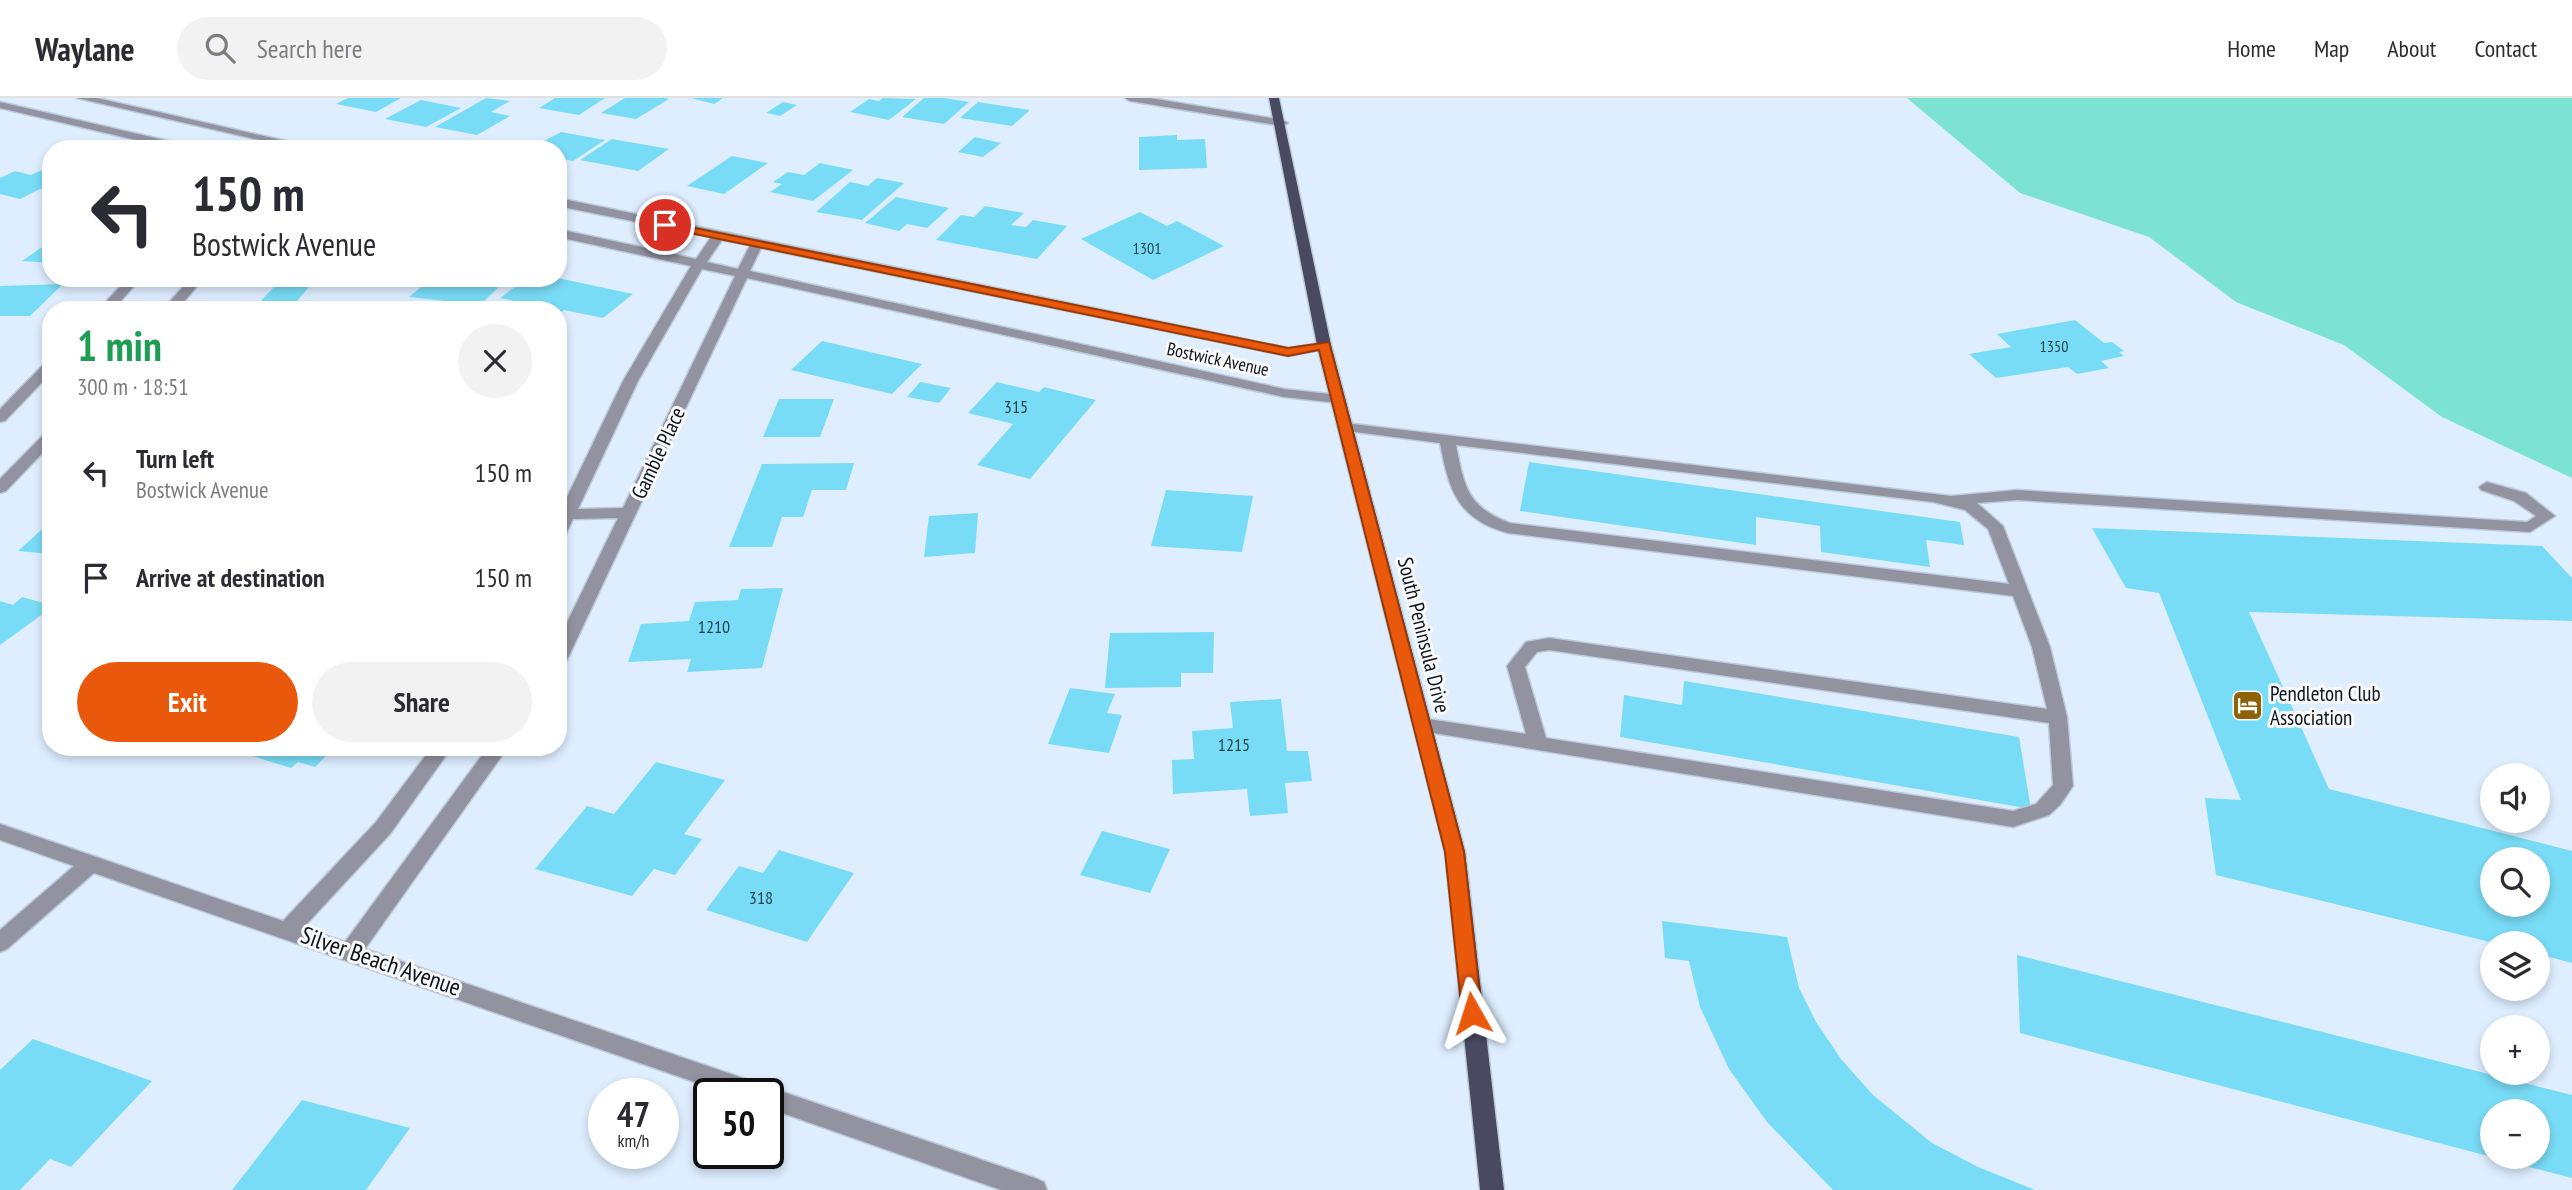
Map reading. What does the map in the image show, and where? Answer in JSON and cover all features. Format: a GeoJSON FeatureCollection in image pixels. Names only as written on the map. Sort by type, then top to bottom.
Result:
{"type":"FeatureCollection","features":[{"type":"Feature","properties":{"kind":"main road","name":"South Peninsula Drive"},"geometry":{"type":"LineString","coordinates":[[1274,98],[1282,123],[1324,345],[1454,852],[1492,1190]]}},
{"type":"Feature","properties":{"kind":"street"},"geometry":{"type":"LineString","coordinates":[[82,98],[262,140]]}},
{"type":"Feature","properties":{"kind":"street"},"geometry":{"type":"LineString","coordinates":[[1130,98],[1282,123]]}},
{"type":"Feature","properties":{"kind":"street"},"geometry":{"type":"LineString","coordinates":[[0,105],[151,140]]}},
{"type":"Feature","properties":{"kind":"street","name":"Bostwick Avenue"},"geometry":{"type":"LineString","coordinates":[[567,204],[756,245],[1288,352],[1324,345]]}},
{"type":"Feature","properties":{"kind":"street","name":"Bostwick Avenue"},"geometry":{"type":"LineString","coordinates":[[567,235],[1284,393],[1338,399]]}},
{"type":"Feature","properties":{"kind":"street"},"geometry":{"type":"LineString","coordinates":[[630,513],[568,514],[632,374],[697,265],[718,237]]}},
{"type":"Feature","properties":{"kind":"street","name":"Gamble Place"},"geometry":{"type":"LineString","coordinates":[[567,642],[756,245]]}},
{"type":"Feature","properties":{"kind":"street"},"geometry":{"type":"LineString","coordinates":[[113,301],[126,287]]}},
{"type":"Feature","properties":{"kind":"street"},"geometry":{"type":"LineString","coordinates":[[177,301],[190,287]]}},
{"type":"Feature","properties":{"kind":"street"},"geometry":{"type":"LineString","coordinates":[[0,418],[42,375]]}},
{"type":"Feature","properties":{"kind":"street"},"geometry":{"type":"LineString","coordinates":[[1345,427],[1953,500],[2017,495],[2530,527],[2547,516],[2520,497],[2487,487]]}},
{"type":"Feature","properties":{"kind":"street"},"geometry":{"type":"LineString","coordinates":[[1447,439],[1458,494],[1475,514],[1508,527],[2021,591]]}},
{"type":"Feature","properties":{"kind":"street"},"geometry":{"type":"LineString","coordinates":[[0,488],[42,444]]}},
{"type":"Feature","properties":{"kind":"street"},"geometry":{"type":"LineString","coordinates":[[1422,724],[2013,819],[2033,817],[2046,809],[2063,786],[2058,717],[2040,647],[1995,526],[1970,506],[1953,500]]}},
{"type":"Feature","properties":{"kind":"street"},"geometry":{"type":"LineString","coordinates":[[1538,744],[1516,666],[1532,646],[1549,644],[2058,717]]}},
{"type":"Feature","properties":{"kind":"street"},"geometry":{"type":"LineString","coordinates":[[288,930],[383,828],[436,756]]}},
{"type":"Feature","properties":{"kind":"street"},"geometry":{"type":"LineString","coordinates":[[351,951],[492,756]]}},
{"type":"Feature","properties":{"kind":"street","name":"Silver Beach Avenue"},"geometry":{"type":"LineString","coordinates":[[0,832],[714,1078]]}},
{"type":"Feature","properties":{"kind":"street"},"geometry":{"type":"LineString","coordinates":[[0,943],[91,863]]}},
{"type":"Feature","properties":{"kind":"street"},"geometry":{"type":"LineString","coordinates":[[784,1103],[1035,1190]]}},
{"type":"Feature","properties":{"kind":"shaded area"},"geometry":{"type":"Polygon","coordinates":[[[1907,98],[2572,98],[2572,478],[2442,417],[2344,345],[2236,302],[2149,237],[2020,193],[1907,98]]]}},
{"type":"Feature","properties":{"kind":"building"},"geometry":{"type":"Polygon","coordinates":[[[348,98],[401,98],[376,112],[336,104],[348,98]]]}},
{"type":"Feature","properties":{"kind":"building"},"geometry":{"type":"Polygon","coordinates":[[[486,98],[510,101],[491,112],[510,116],[477,135],[435,127],[486,98]]]}},
{"type":"Feature","properties":{"kind":"building"},"geometry":{"type":"Polygon","coordinates":[[[555,98],[605,98],[579,115],[539,108],[555,98]]]}},
{"type":"Feature","properties":{"kind":"building"},"geometry":{"type":"Polygon","coordinates":[[[625,98],[669,99],[636,119],[601,113],[625,98]]]}},
{"type":"Feature","properties":{"kind":"building"},"geometry":{"type":"Polygon","coordinates":[[[691,98],[723,98],[714,104],[691,98]]]}},
{"type":"Feature","properties":{"kind":"building"},"geometry":{"type":"Polygon","coordinates":[[[883,98],[916,99],[889,120],[850,112],[869,99],[879,101],[883,98]]]}},
{"type":"Feature","properties":{"kind":"building"},"geometry":{"type":"Polygon","coordinates":[[[924,98],[969,102],[944,124],[902,117],[924,98]]]}},
{"type":"Feature","properties":{"kind":"building"},"geometry":{"type":"Polygon","coordinates":[[[421,100],[461,108],[426,127],[385,119],[421,100]]]}},
{"type":"Feature","properties":{"kind":"building"},"geometry":{"type":"Polygon","coordinates":[[[783,102],[797,105],[780,116],[766,113],[783,102]]]}},
{"type":"Feature","properties":{"kind":"building"},"geometry":{"type":"Polygon","coordinates":[[[978,102],[1030,110],[1012,126],[960,118],[978,102]]]}},
{"type":"Feature","properties":{"kind":"building"},"geometry":{"type":"Polygon","coordinates":[[[561,132],[605,140],[573,161],[567,160],[567,140],[545,140],[561,132]]]}},
{"type":"Feature","properties":{"kind":"building"},"geometry":{"type":"Polygon","coordinates":[[[1177,135],[1177,140],[1205,139],[1207,168],[1139,170],[1139,137],[1177,135]]]}},
{"type":"Feature","properties":{"kind":"building"},"geometry":{"type":"Polygon","coordinates":[[[975,137],[1001,143],[983,157],[958,152],[975,137]]]}},
{"type":"Feature","properties":{"kind":"building"},"geometry":{"type":"Polygon","coordinates":[[[612,139],[669,149],[638,171],[580,160],[612,139]]]}},
{"type":"Feature","properties":{"kind":"building"},"geometry":{"type":"Polygon","coordinates":[[[732,156],[768,163],[724,194],[687,186],[732,156]]]}},
{"type":"Feature","properties":{"kind":"building"},"geometry":{"type":"Polygon","coordinates":[[[820,163],[853,170],[813,201],[770,192],[782,184],[773,182],[788,172],[804,175],[820,163]]]}},
{"type":"Feature","properties":{"kind":"building"},"geometry":{"type":"Polygon","coordinates":[[[42,170],[42,189],[20,199],[0,194],[0,178],[15,171],[31,175],[42,170]]]}},
{"type":"Feature","properties":{"kind":"building"},"geometry":{"type":"Polygon","coordinates":[[[877,178],[904,183],[862,220],[816,212],[850,182],[868,186],[877,178]]]}},
{"type":"Feature","properties":{"kind":"building"},"geometry":{"type":"Polygon","coordinates":[[[896,197],[949,208],[927,228],[907,224],[899,231],[865,223],[896,197]]]}},
{"type":"Feature","properties":{"kind":"building"},"geometry":{"type":"Polygon","coordinates":[[[985,206],[1024,213],[1011,225],[1026,227],[1033,220],[1067,226],[1037,259],[936,240],[961,215],[974,217],[985,206]]]}},
{"type":"Feature","properties":{"kind":"building"},"geometry":{"type":"Polygon","coordinates":[[[1140,212],[1167,226],[1177,221],[1224,246],[1153,280],[1081,239],[1140,212]]]}},
{"type":"Feature","properties":{"kind":"building"},"geometry":{"type":"Polygon","coordinates":[[[42,247],[42,262],[22,261],[42,247]]]}},
{"type":"Feature","properties":{"kind":"building"},"geometry":{"type":"Polygon","coordinates":[[[567,280],[633,294],[603,318],[567,311],[567,301],[513,301],[500,298],[515,287],[567,287],[567,280]]]}},
{"type":"Feature","properties":{"kind":"building"},"geometry":{"type":"Polygon","coordinates":[[[0,286],[60,287],[45,301],[42,301],[42,304],[30,316],[0,316],[0,286]]]}},
{"type":"Feature","properties":{"kind":"building"},"geometry":{"type":"Polygon","coordinates":[[[274,287],[309,287],[297,301],[261,301],[274,287]]]}},
{"type":"Feature","properties":{"kind":"building"},"geometry":{"type":"Polygon","coordinates":[[[421,287],[499,287],[484,301],[444,301],[409,297],[421,287]]]}},
{"type":"Feature","properties":{"kind":"building"},"geometry":{"type":"Polygon","coordinates":[[[2075,320],[2104,343],[2112,342],[2124,351],[2119,352],[2124,356],[2101,361],[2109,368],[2077,374],[2068,367],[1996,378],[1969,354],[2011,347],[1997,334],[2075,320]]]}},
{"type":"Feature","properties":{"kind":"building"},"geometry":{"type":"Polygon","coordinates":[[[822,341],[922,364],[892,394],[791,370],[822,341]]]}},
{"type":"Feature","properties":{"kind":"building"},"geometry":{"type":"Polygon","coordinates":[[[920,382],[951,388],[939,403],[907,397],[920,382]]]}},
{"type":"Feature","properties":{"kind":"building"},"geometry":{"type":"Polygon","coordinates":[[[997,382],[1039,392],[1044,387],[1096,400],[1030,479],[977,465],[1013,424],[968,413],[997,382]]]}},
{"type":"Feature","properties":{"kind":"building"},"geometry":{"type":"Polygon","coordinates":[[[779,399],[834,399],[820,437],[763,437],[779,399]]]}},
{"type":"Feature","properties":{"kind":"building"},"geometry":{"type":"Polygon","coordinates":[[[1529,462],[1960,522],[1964,545],[1926,540],[1930,567],[1821,552],[1820,526],[1756,517],[1756,545],[1520,511],[1529,462]]]}},
{"type":"Feature","properties":{"kind":"building"},"geometry":{"type":"Polygon","coordinates":[[[854,463],[846,490],[812,490],[803,517],[782,517],[772,547],[729,547],[762,464],[854,463]]]}},
{"type":"Feature","properties":{"kind":"building"},"geometry":{"type":"Polygon","coordinates":[[[1166,490],[1253,496],[1242,552],[1151,546],[1166,490]]]}},
{"type":"Feature","properties":{"kind":"building"},"geometry":{"type":"Polygon","coordinates":[[[978,513],[975,553],[924,557],[929,516],[978,513]]]}},
{"type":"Feature","properties":{"kind":"building","name":"Pendleton Club Association"},"geometry":{"type":"Polygon","coordinates":[[[2092,528],[2542,546],[2572,578],[2572,621],[2249,612],[2329,789],[2480,828],[2480,833],[2501,833],[2572,851],[2572,963],[2550,957],[2550,931],[2480,931],[2480,940],[2216,875],[2205,798],[2241,800],[2159,593],[2126,588],[2092,528]]]}},
{"type":"Feature","properties":{"kind":"building"},"geometry":{"type":"Polygon","coordinates":[[[42,529],[42,553],[18,551],[42,529]]]}},
{"type":"Feature","properties":{"kind":"building"},"geometry":{"type":"Polygon","coordinates":[[[783,588],[762,668],[687,672],[691,659],[628,662],[641,624],[689,621],[695,602],[738,600],[741,589],[783,588]]]}},
{"type":"Feature","properties":{"kind":"building"},"geometry":{"type":"Polygon","coordinates":[[[22,597],[42,603],[42,615],[0,645],[0,601],[13,605],[22,597]]]}},
{"type":"Feature","properties":{"kind":"building"},"geometry":{"type":"Polygon","coordinates":[[[1214,632],[1213,673],[1181,673],[1181,687],[1105,688],[1110,633],[1214,632]]]}},
{"type":"Feature","properties":{"kind":"building"},"geometry":{"type":"Polygon","coordinates":[[[1684,681],[2019,737],[2031,809],[1620,737],[1624,695],[1682,705],[1684,681]]]}},
{"type":"Feature","properties":{"kind":"building"},"geometry":{"type":"Polygon","coordinates":[[[1070,688],[1115,694],[1107,713],[1122,715],[1109,753],[1048,744],[1070,688]]]}},
{"type":"Feature","properties":{"kind":"building"},"geometry":{"type":"Polygon","coordinates":[[[1281,699],[1287,751],[1308,751],[1312,781],[1285,783],[1288,813],[1250,816],[1247,789],[1173,794],[1172,760],[1194,759],[1192,731],[1233,728],[1230,702],[1281,699]]]}},
{"type":"Feature","properties":{"kind":"building"},"geometry":{"type":"Polygon","coordinates":[[[252,756],[326,756],[315,767],[298,762],[291,768],[252,756]]]}},
{"type":"Feature","properties":{"kind":"building"},"geometry":{"type":"Polygon","coordinates":[[[656,762],[725,780],[684,834],[702,839],[675,875],[654,869],[632,896],[535,869],[587,806],[614,814],[656,762]]]}},
{"type":"Feature","properties":{"kind":"building"},"geometry":{"type":"Polygon","coordinates":[[[1102,831],[1170,849],[1150,893],[1080,875],[1102,831]]]}},
{"type":"Feature","properties":{"kind":"building"},"geometry":{"type":"Polygon","coordinates":[[[779,850],[854,873],[807,942],[706,910],[739,866],[763,873],[779,850]]]}},
{"type":"Feature","properties":{"kind":"building"},"geometry":{"type":"Polygon","coordinates":[[[1662,921],[1787,937],[1799,988],[1816,1022],[1841,1059],[1873,1095],[1932,1143],[1978,1167],[2035,1190],[1833,1190],[1767,1122],[1729,1069],[1700,1007],[1689,961],[1665,958],[1662,921]]]}},
{"type":"Feature","properties":{"kind":"building"},"geometry":{"type":"Polygon","coordinates":[[[2017,955],[2480,1072],[2480,1085],[2532,1085],[2572,1095],[2572,1178],[2537,1169],[2550,1169],[2550,1099],[2480,1099],[2480,1154],[2020,1033],[2017,955]]]}},
{"type":"Feature","properties":{"kind":"building"},"geometry":{"type":"Polygon","coordinates":[[[33,1039],[152,1081],[71,1167],[50,1159],[20,1190],[0,1190],[0,1070],[33,1039]]]}},
{"type":"Feature","properties":{"kind":"building"},"geometry":{"type":"Polygon","coordinates":[[[302,1100],[410,1128],[366,1190],[232,1190],[302,1100]]]}},
{"type":"Feature","properties":{"kind":"place","name":"Pendleton Club Association"},"geometry":{"type":"Point","coordinates":[2247,705]}},
{"type":"Feature","properties":{"kind":"route"},"geometry":{"type":"LineString","coordinates":[[665,225],[1288,352],[1324,345],[1454,852],[1472,1013]]}}]}
